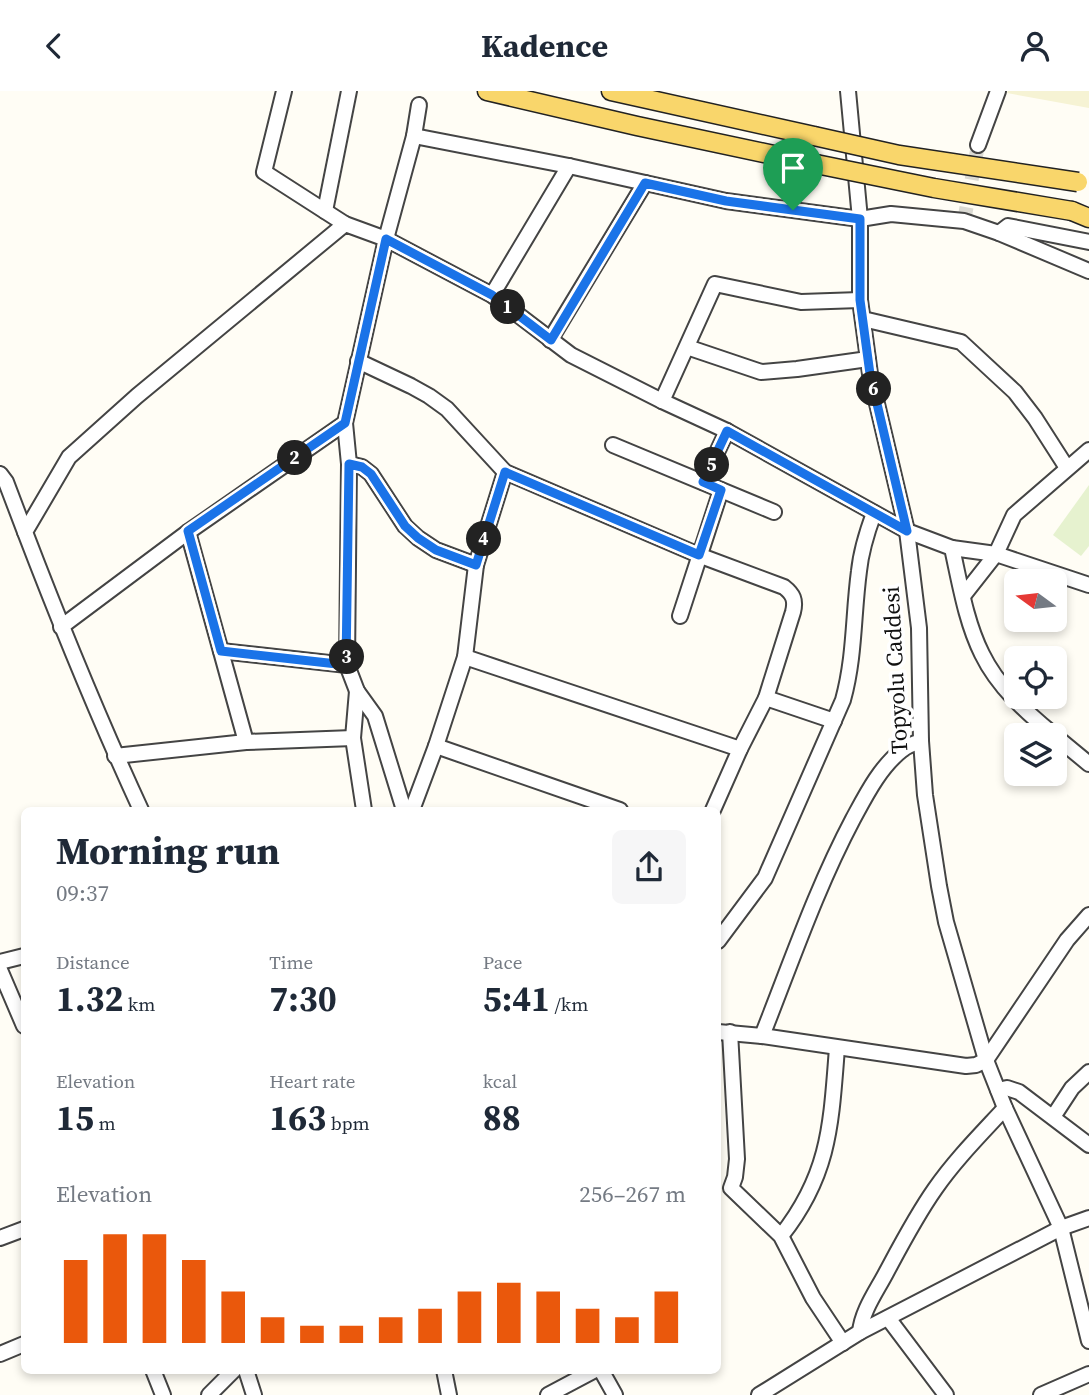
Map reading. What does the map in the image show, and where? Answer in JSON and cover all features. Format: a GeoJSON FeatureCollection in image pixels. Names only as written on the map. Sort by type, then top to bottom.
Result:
{"type":"FeatureCollection","features":[{"type":"Feature","properties":{"kind":"main road"},"geometry":{"type":"LineString","coordinates":[[487,91],[816,165],[934,188],[1081,211],[1089,218]]}},
{"type":"Feature","properties":{"kind":"main road"},"geometry":{"type":"LineString","coordinates":[[611,91],[899,155],[1085,181]]}},
{"type":"Feature","properties":{"kind":"street"},"geometry":{"type":"LineString","coordinates":[[284,91],[264,172],[345,224],[386,239],[492,295],[571,355],[727,431],[907,531],[952,548],[996,554],[1089,586]]}},
{"type":"Feature","properties":{"kind":"street"},"geometry":{"type":"LineString","coordinates":[[325,211],[349,91]]}},
{"type":"Feature","properties":{"kind":"street","name":"Topyolu Caddesi"},"geometry":{"type":"LineString","coordinates":[[848,91],[860,219],[860,300],[870,374],[907,531],[919,628],[925,795],[946,922],[986,1060],[1005,1108],[1061,1228],[1089,1341]]}},
{"type":"Feature","properties":{"kind":"street"},"geometry":{"type":"LineString","coordinates":[[978,145],[998,91]]}},
{"type":"Feature","properties":{"kind":"street"},"geometry":{"type":"LineString","coordinates":[[403,807],[375,716],[358,691],[346,665],[349,464],[345,423],[386,239],[414,136],[419,105]]}},
{"type":"Feature","properties":{"kind":"street"},"geometry":{"type":"LineString","coordinates":[[414,136],[569,166],[726,201],[860,219],[891,214],[964,221],[1089,271]]}},
{"type":"Feature","properties":{"kind":"street"},"geometry":{"type":"LineString","coordinates":[[492,295],[569,166]]}},
{"type":"Feature","properties":{"kind":"street"},"geometry":{"type":"LineString","coordinates":[[551,340],[645,183]]}},
{"type":"Feature","properties":{"kind":"street"},"geometry":{"type":"LineString","coordinates":[[24,533],[69,457],[137,396],[345,224]]}},
{"type":"Feature","properties":{"kind":"street"},"geometry":{"type":"LineString","coordinates":[[999,233],[1008,226],[1089,242]]}},
{"type":"Feature","properties":{"kind":"street"},"geometry":{"type":"LineString","coordinates":[[662,401],[715,284],[801,302],[860,300]]}},
{"type":"Feature","properties":{"kind":"street"},"geometry":{"type":"LineString","coordinates":[[863,319],[961,342],[1015,392],[1067,468]]}},
{"type":"Feature","properties":{"kind":"street"},"geometry":{"type":"LineString","coordinates":[[687,347],[761,372],[868,359]]}},
{"type":"Feature","properties":{"kind":"street"},"geometry":{"type":"LineString","coordinates":[[358,361],[411,386],[447,409],[505,472],[699,555],[784,587],[790,592],[795,604],[766,698],[714,807]]}},
{"type":"Feature","properties":{"kind":"street"},"geometry":{"type":"LineString","coordinates":[[61,627],[188,531],[345,423]]}},
{"type":"Feature","properties":{"kind":"street"},"geometry":{"type":"LineString","coordinates":[[703,482],[727,431]]}},
{"type":"Feature","properties":{"kind":"street"},"geometry":{"type":"LineString","coordinates":[[613,445],[774,512]]}},
{"type":"Feature","properties":{"kind":"street"},"geometry":{"type":"LineString","coordinates":[[962,596],[996,554],[1014,515],[1089,450]]}},
{"type":"Feature","properties":{"kind":"street"},"geometry":{"type":"LineString","coordinates":[[349,464],[362,467],[371,474],[405,526],[418,538],[436,550],[476,565]]}},
{"type":"Feature","properties":{"kind":"street"},"geometry":{"type":"LineString","coordinates":[[413,807],[465,657],[476,565],[505,472]]}},
{"type":"Feature","properties":{"kind":"street"},"geometry":{"type":"LineString","coordinates":[[0,474],[6,482],[61,627],[140,807]]}},
{"type":"Feature","properties":{"kind":"street"},"geometry":{"type":"LineString","coordinates":[[680,616],[721,490]]}},
{"type":"Feature","properties":{"kind":"street"},"geometry":{"type":"LineString","coordinates":[[721,937],[765,878],[843,700],[853,657],[862,551],[874,513]]}},
{"type":"Feature","properties":{"kind":"street"},"geometry":{"type":"LineString","coordinates":[[188,531],[246,742]]}},
{"type":"Feature","properties":{"kind":"street"},"geometry":{"type":"LineString","coordinates":[[952,548],[962,596],[978,646],[993,674],[1042,723]]}},
{"type":"Feature","properties":{"kind":"street"},"geometry":{"type":"LineString","coordinates":[[221,651],[346,665]]}},
{"type":"Feature","properties":{"kind":"street"},"geometry":{"type":"LineString","coordinates":[[465,657],[740,749]]}},
{"type":"Feature","properties":{"kind":"street"},"geometry":{"type":"LineString","coordinates":[[358,691],[353,738],[364,807]]}},
{"type":"Feature","properties":{"kind":"street"},"geometry":{"type":"LineString","coordinates":[[766,698],[834,721]]}},
{"type":"Feature","properties":{"kind":"street"},"geometry":{"type":"LineString","coordinates":[[116,756],[246,742],[353,738]]}},
{"type":"Feature","properties":{"kind":"street"},"geometry":{"type":"LineString","coordinates":[[762,1036],[810,909],[864,798],[888,764],[902,750],[921,741]]}},
{"type":"Feature","properties":{"kind":"street"},"geometry":{"type":"LineString","coordinates":[[1067,743],[1087,756]]}},
{"type":"Feature","properties":{"kind":"street"},"geometry":{"type":"LineString","coordinates":[[436,746],[611,807]]}},
{"type":"Feature","properties":{"kind":"street"},"geometry":{"type":"LineString","coordinates":[[843,1343],[813,1298],[781,1236],[724,1188],[735,1177],[737,1159],[724,1032],[966,1066],[976,1065],[986,1060],[1067,940],[1089,915]]}},
{"type":"Feature","properties":{"kind":"street"},"geometry":{"type":"LineString","coordinates":[[0,962],[21,957]]}},
{"type":"Feature","properties":{"kind":"street"},"geometry":{"type":"LineString","coordinates":[[0,971],[21,1019]]}},
{"type":"Feature","properties":{"kind":"street"},"geometry":{"type":"LineString","coordinates":[[781,1236],[805,1202],[820,1167],[832,1119],[837,1048]]}},
{"type":"Feature","properties":{"kind":"street"},"geometry":{"type":"LineString","coordinates":[[1053,1117],[1072,1089],[1089,1072]]}},
{"type":"Feature","properties":{"kind":"street"},"geometry":{"type":"LineString","coordinates":[[998,1090],[1019,1092],[1089,1145]]}},
{"type":"Feature","properties":{"kind":"street"},"geometry":{"type":"LineString","coordinates":[[860,1332],[873,1297],[934,1190],[1005,1108]]}},
{"type":"Feature","properties":{"kind":"street"},"geometry":{"type":"LineString","coordinates":[[760,1395],[860,1332],[1061,1228],[1089,1218]]}},
{"type":"Feature","properties":{"kind":"street"},"geometry":{"type":"LineString","coordinates":[[0,1238],[21,1230]]}},
{"type":"Feature","properties":{"kind":"street"},"geometry":{"type":"LineString","coordinates":[[888,1318],[946,1395]]}},
{"type":"Feature","properties":{"kind":"street"},"geometry":{"type":"LineString","coordinates":[[0,1354],[21,1345]]}},
{"type":"Feature","properties":{"kind":"street"},"geometry":{"type":"LineString","coordinates":[[155,1374],[163,1395]]}},
{"type":"Feature","properties":{"kind":"street"},"geometry":{"type":"LineString","coordinates":[[209,1395],[230,1374]]}},
{"type":"Feature","properties":{"kind":"street"},"geometry":{"type":"LineString","coordinates":[[247,1374],[254,1395]]}},
{"type":"Feature","properties":{"kind":"street"},"geometry":{"type":"LineString","coordinates":[[445,1374],[449,1395]]}},
{"type":"Feature","properties":{"kind":"street"},"geometry":{"type":"LineString","coordinates":[[548,1395],[587,1374]]}},
{"type":"Feature","properties":{"kind":"street"},"geometry":{"type":"LineString","coordinates":[[603,1374],[615,1395]]}},
{"type":"Feature","properties":{"kind":"street"},"geometry":{"type":"LineString","coordinates":[[1041,1395],[1089,1374]]}},
{"type":"Feature","properties":{"kind":"shaded area"},"geometry":{"type":"Polygon","coordinates":[[[1089,91],[1089,108],[1007,93],[1089,91]]]}},
{"type":"Feature","properties":{"kind":"green space"},"geometry":{"type":"Polygon","coordinates":[[[1089,485],[1089,546],[1081,556],[1053,535],[1089,485]]]}},
{"type":"Feature","properties":{"kind":"tunnel"},"geometry":{"type":"LineString","coordinates":[[964,221],[978,145]]}},
{"type":"Feature","properties":{"kind":"route"},"geometry":{"type":"LineString","coordinates":[[645,183],[726,201],[793,210],[860,219],[860,300],[870,374],[907,531],[727,431],[703,482],[721,490],[699,555],[505,472],[476,565],[436,550],[418,538],[405,526],[371,474],[362,467],[349,464],[346,665],[221,651],[188,531],[345,423],[386,239],[492,295],[551,340],[645,183]]}}]}
